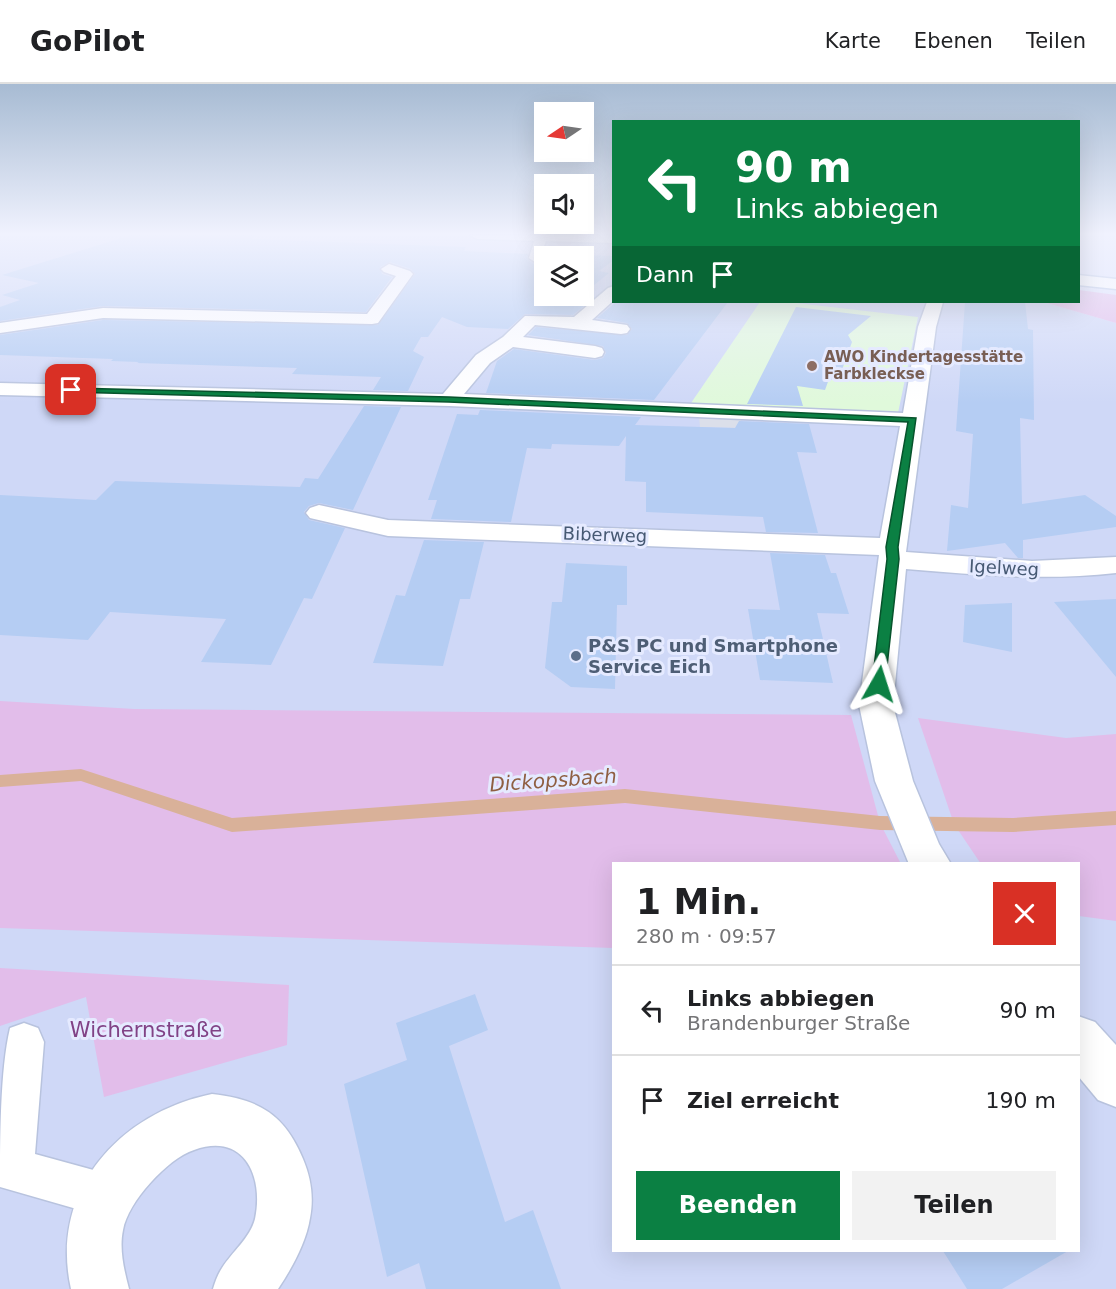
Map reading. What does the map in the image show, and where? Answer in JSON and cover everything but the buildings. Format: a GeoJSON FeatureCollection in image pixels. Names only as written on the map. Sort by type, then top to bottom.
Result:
{"type":"FeatureCollection","features":[{"type":"Feature","properties":{"kind":"street"},"geometry":{"type":"LineString","coordinates":[[0,328],[103,313],[372,319],[392,291]]}},
{"type":"Feature","properties":{"kind":"street"},"geometry":{"type":"LineString","coordinates":[[578,324],[612,293]]}},
{"type":"Feature","properties":{"kind":"street"},"geometry":{"type":"LineString","coordinates":[[927,858],[894,781],[876,705],[892,553],[927,327],[935,303]]}},
{"type":"Feature","properties":{"kind":"street"},"geometry":{"type":"LineString","coordinates":[[449,400],[483,359],[509,341],[531,320],[621,329]]}},
{"type":"Feature","properties":{"kind":"street"},"geometry":{"type":"LineString","coordinates":[[509,341],[595,352]]}},
{"type":"Feature","properties":{"kind":"street"},"geometry":{"type":"LineString","coordinates":[[0,389],[449,400],[912,420]]}},
{"type":"Feature","properties":{"kind":"street","name":"Biberweg"},"geometry":{"type":"LineString","coordinates":[[319,513],[388,528],[892,553]]}},
{"type":"Feature","properties":{"kind":"street","name":"Igelweg"},"geometry":{"type":"LineString","coordinates":[[892,553],[1023,571],[1085,569],[1116,565]]}},
{"type":"Feature","properties":{"kind":"street"},"geometry":{"type":"LineString","coordinates":[[1080,1041],[1116,1082]]}},
{"type":"Feature","properties":{"kind":"street"},"geometry":{"type":"LineString","coordinates":[[100,1289],[93,1262],[95,1229],[108,1196],[128,1168],[152,1145],[180,1129],[206,1121],[233,1122],[256,1131],[272,1149],[282,1172],[285,1201],[278,1233],[256,1281]]}},
{"type":"Feature","properties":{"kind":"lane"},"geometry":{"type":"LineString","coordinates":[[24,1042],[12,1170],[108,1196]]}},
{"type":"Feature","properties":{"kind":"shaded area"},"geometry":{"type":"Polygon","coordinates":[[[0,291],[534,291],[534,306],[594,306],[594,291],[612,291],[612,303],[1046,303],[1116,323],[1116,1289],[0,1289],[0,291]]]}},
{"type":"Feature","properties":{"kind":"shaded area","name":"AWO Kindertagesstätte Farbkleckse"},"geometry":{"type":"Polygon","coordinates":[[[759,303],[796,303],[918,317],[898,413],[689,406],[759,303]]]}},
{"type":"Feature","properties":{"kind":"shaded area"},"geometry":{"type":"Polygon","coordinates":[[[699,416],[740,417],[742,428],[700,427],[699,416]]]}},
{"type":"Feature","properties":{"kind":"green space"},"geometry":{"type":"Polygon","coordinates":[[[1080,291],[1116,295],[1116,323],[1046,303],[1080,303],[1080,291]]]}},
{"type":"Feature","properties":{"kind":"green space"},"geometry":{"type":"Polygon","coordinates":[[[0,701],[134,709],[851,715],[880,823],[900,862],[612,862],[612,948],[0,928],[0,701]]]}},
{"type":"Feature","properties":{"kind":"green space"},"geometry":{"type":"Polygon","coordinates":[[[918,718],[1066,738],[1116,734],[1116,921],[1080,916],[1080,862],[980,862],[954,824],[918,718]]]}},
{"type":"Feature","properties":{"kind":"green space","name":"Wichernstraße"},"geometry":{"type":"Polygon","coordinates":[[[0,968],[289,985],[287,1045],[104,1097],[86,997],[0,1026],[0,968]]]}},
{"type":"Feature","properties":{"kind":"waterway","name":"Dickopsbach"},"geometry":{"type":"LineString","coordinates":[[0,781],[81,775],[232,825],[625,796],[880,823],[1013,825],[1116,818]]}},
{"type":"Feature","properties":{"kind":"place","name":"AWO Kindertagesstätte Farbkleckse"},"geometry":{"type":"Point","coordinates":[812,366]}},
{"type":"Feature","properties":{"kind":"place","name":"P&S PC und Smartphone Service Eich"},"geometry":{"type":"Point","coordinates":[576,656]}},
{"type":"Feature","properties":{"kind":"route"},"geometry":{"type":"LineString","coordinates":[[71,390],[449,400],[912,420],[892,547],[893,559],[879,684]]}}]}
